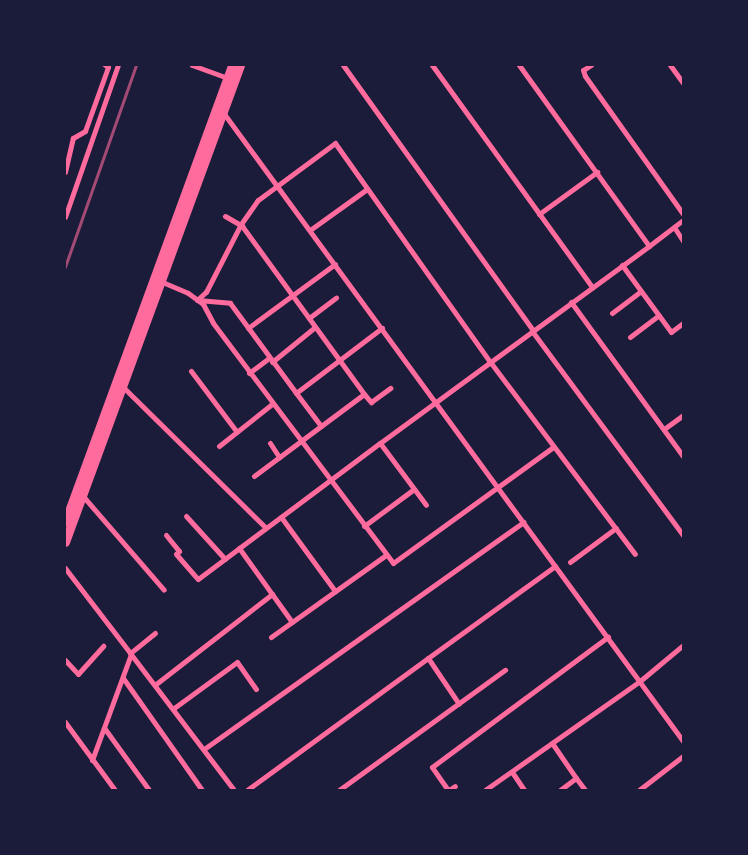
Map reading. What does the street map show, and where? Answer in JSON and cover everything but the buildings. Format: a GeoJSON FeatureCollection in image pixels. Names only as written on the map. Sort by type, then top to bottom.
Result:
{"type":"FeatureCollection","features":[{"type":"Feature","properties":{"kind":"main road"},"geometry":{"type":"LineString","coordinates":[[65,522],[160,281],[162,264],[222,111],[232,65]]}},
{"type":"Feature","properties":{"kind":"main road"},"geometry":{"type":"LineString","coordinates":[[65,542],[162,264],[231,78],[240,65]]}},
{"type":"Feature","properties":{"kind":"street"},"geometry":{"type":"LineString","coordinates":[[65,172],[73,138],[85,131],[108,67],[105,65]]}},
{"type":"Feature","properties":{"kind":"street"},"geometry":{"type":"LineString","coordinates":[[65,217],[118,65]]}},
{"type":"Feature","properties":{"kind":"street"},"geometry":{"type":"LineString","coordinates":[[192,65],[231,78]]}},
{"type":"Feature","properties":{"kind":"street"},"geometry":{"type":"LineString","coordinates":[[343,65],[683,535]]}},
{"type":"Feature","properties":{"kind":"street"},"geometry":{"type":"LineString","coordinates":[[432,65],[592,287]]}},
{"type":"Feature","properties":{"kind":"street"},"geometry":{"type":"LineString","coordinates":[[519,65],[649,246]]}},
{"type":"Feature","properties":{"kind":"street"},"geometry":{"type":"LineString","coordinates":[[591,65],[581,67],[683,214]]}},
{"type":"Feature","properties":{"kind":"street"},"geometry":{"type":"LineString","coordinates":[[670,65],[683,83]]}},
{"type":"Feature","properties":{"kind":"street"},"geometry":{"type":"LineString","coordinates":[[222,111],[683,741]]}},
{"type":"Feature","properties":{"kind":"street"},"geometry":{"type":"LineString","coordinates":[[197,300],[206,292],[241,224],[258,200],[335,143],[491,363],[635,554]]}},
{"type":"Feature","properties":{"kind":"street"},"geometry":{"type":"LineString","coordinates":[[539,214],[597,172]]}},
{"type":"Feature","properties":{"kind":"street"},"geometry":{"type":"LineString","coordinates":[[310,230],[367,189]]}},
{"type":"Feature","properties":{"kind":"street"},"geometry":{"type":"LineString","coordinates":[[225,216],[241,224],[371,402],[390,388]]}},
{"type":"Feature","properties":{"kind":"street"},"geometry":{"type":"LineString","coordinates":[[166,535],[179,551],[176,554],[198,579],[683,220]]}},
{"type":"Feature","properties":{"kind":"street"},"geometry":{"type":"LineString","coordinates":[[674,228],[683,241]]}},
{"type":"Feature","properties":{"kind":"street"},"geometry":{"type":"LineString","coordinates":[[248,328],[335,264]]}},
{"type":"Feature","properties":{"kind":"street"},"geometry":{"type":"LineString","coordinates":[[622,265],[671,332],[683,323]]}},
{"type":"Feature","properties":{"kind":"street"},"geometry":{"type":"LineString","coordinates":[[160,281],[197,300],[225,300],[321,426]]}},
{"type":"Feature","properties":{"kind":"street"},"geometry":{"type":"LineString","coordinates":[[612,313],[642,291]]}},
{"type":"Feature","properties":{"kind":"street"},"geometry":{"type":"LineString","coordinates":[[309,318],[336,298]]}},
{"type":"Feature","properties":{"kind":"street"},"geometry":{"type":"LineString","coordinates":[[197,300],[393,563],[553,447]]}},
{"type":"Feature","properties":{"kind":"street"},"geometry":{"type":"LineString","coordinates":[[571,302],[683,456]]}},
{"type":"Feature","properties":{"kind":"street"},"geometry":{"type":"LineString","coordinates":[[630,337],[659,315]]}},
{"type":"Feature","properties":{"kind":"street"},"geometry":{"type":"LineString","coordinates":[[249,373],[315,327]]}},
{"type":"Feature","properties":{"kind":"street"},"geometry":{"type":"LineString","coordinates":[[296,393],[382,328]]}},
{"type":"Feature","properties":{"kind":"street"},"geometry":{"type":"LineString","coordinates":[[191,371],[237,432]]}},
{"type":"Feature","properties":{"kind":"street"},"geometry":{"type":"LineString","coordinates":[[119,385],[266,528]]}},
{"type":"Feature","properties":{"kind":"street"},"geometry":{"type":"LineString","coordinates":[[254,476],[364,394]]}},
{"type":"Feature","properties":{"kind":"street"},"geometry":{"type":"LineString","coordinates":[[219,446],[272,404]]}},
{"type":"Feature","properties":{"kind":"street"},"geometry":{"type":"LineString","coordinates":[[664,429],[683,415]]}},
{"type":"Feature","properties":{"kind":"street"},"geometry":{"type":"LineString","coordinates":[[270,443],[279,457]]}},
{"type":"Feature","properties":{"kind":"street"},"geometry":{"type":"LineString","coordinates":[[380,443],[426,505]]}},
{"type":"Feature","properties":{"kind":"street"},"geometry":{"type":"LineString","coordinates":[[364,526],[414,489]]}},
{"type":"Feature","properties":{"kind":"street"},"geometry":{"type":"LineString","coordinates":[[82,495],[164,590]]}},
{"type":"Feature","properties":{"kind":"street"},"geometry":{"type":"LineString","coordinates":[[186,516],[225,559]]}},
{"type":"Feature","properties":{"kind":"street"},"geometry":{"type":"LineString","coordinates":[[281,517],[335,591]]}},
{"type":"Feature","properties":{"kind":"street"},"geometry":{"type":"LineString","coordinates":[[204,749],[524,522]]}},
{"type":"Feature","properties":{"kind":"street"},"geometry":{"type":"LineString","coordinates":[[570,562],[616,528]]}},
{"type":"Feature","properties":{"kind":"street"},"geometry":{"type":"LineString","coordinates":[[239,548],[292,622]]}},
{"type":"Feature","properties":{"kind":"street"},"geometry":{"type":"LineString","coordinates":[[271,637],[386,555]]}},
{"type":"Feature","properties":{"kind":"street"},"geometry":{"type":"LineString","coordinates":[[247,790],[555,566]]}},
{"type":"Feature","properties":{"kind":"street"},"geometry":{"type":"LineString","coordinates":[[65,568],[156,684],[234,790]]}},
{"type":"Feature","properties":{"kind":"street"},"geometry":{"type":"LineString","coordinates":[[156,684],[272,594]]}},
{"type":"Feature","properties":{"kind":"street"},"geometry":{"type":"LineString","coordinates":[[92,760],[130,653],[155,633]]}},
{"type":"Feature","properties":{"kind":"street"},"geometry":{"type":"LineString","coordinates":[[455,786],[448,790],[432,767],[608,637]]}},
{"type":"Feature","properties":{"kind":"street"},"geometry":{"type":"LineString","coordinates":[[485,790],[640,681],[683,645]]}},
{"type":"Feature","properties":{"kind":"street"},"geometry":{"type":"LineString","coordinates":[[65,660],[78,674],[103,646]]}},
{"type":"Feature","properties":{"kind":"street"},"geometry":{"type":"LineString","coordinates":[[428,658],[459,704]]}},
{"type":"Feature","properties":{"kind":"street"},"geometry":{"type":"LineString","coordinates":[[174,708],[237,662],[256,689]]}},
{"type":"Feature","properties":{"kind":"street"},"geometry":{"type":"LineString","coordinates":[[339,790],[505,670]]}},
{"type":"Feature","properties":{"kind":"street"},"geometry":{"type":"LineString","coordinates":[[123,678],[202,790]]}},
{"type":"Feature","properties":{"kind":"street"},"geometry":{"type":"LineString","coordinates":[[65,722],[115,790]]}},
{"type":"Feature","properties":{"kind":"street"},"geometry":{"type":"LineString","coordinates":[[105,729],[149,790]]}},
{"type":"Feature","properties":{"kind":"street"},"geometry":{"type":"LineString","coordinates":[[552,743],[584,790]]}},
{"type":"Feature","properties":{"kind":"street"},"geometry":{"type":"LineString","coordinates":[[639,790],[683,756]]}},
{"type":"Feature","properties":{"kind":"street"},"geometry":{"type":"LineString","coordinates":[[512,772],[524,790]]}},
{"type":"Feature","properties":{"kind":"street"},"geometry":{"type":"LineString","coordinates":[[560,790],[576,779]]}},
{"type":"Feature","properties":{"kind":"street"},"geometry":{"type":"LineString","coordinates":[[348,784],[352,790]]}},
{"type":"Feature","properties":{"kind":"railway"},"geometry":{"type":"LineString","coordinates":[[65,267],[136,65]]}}]}
